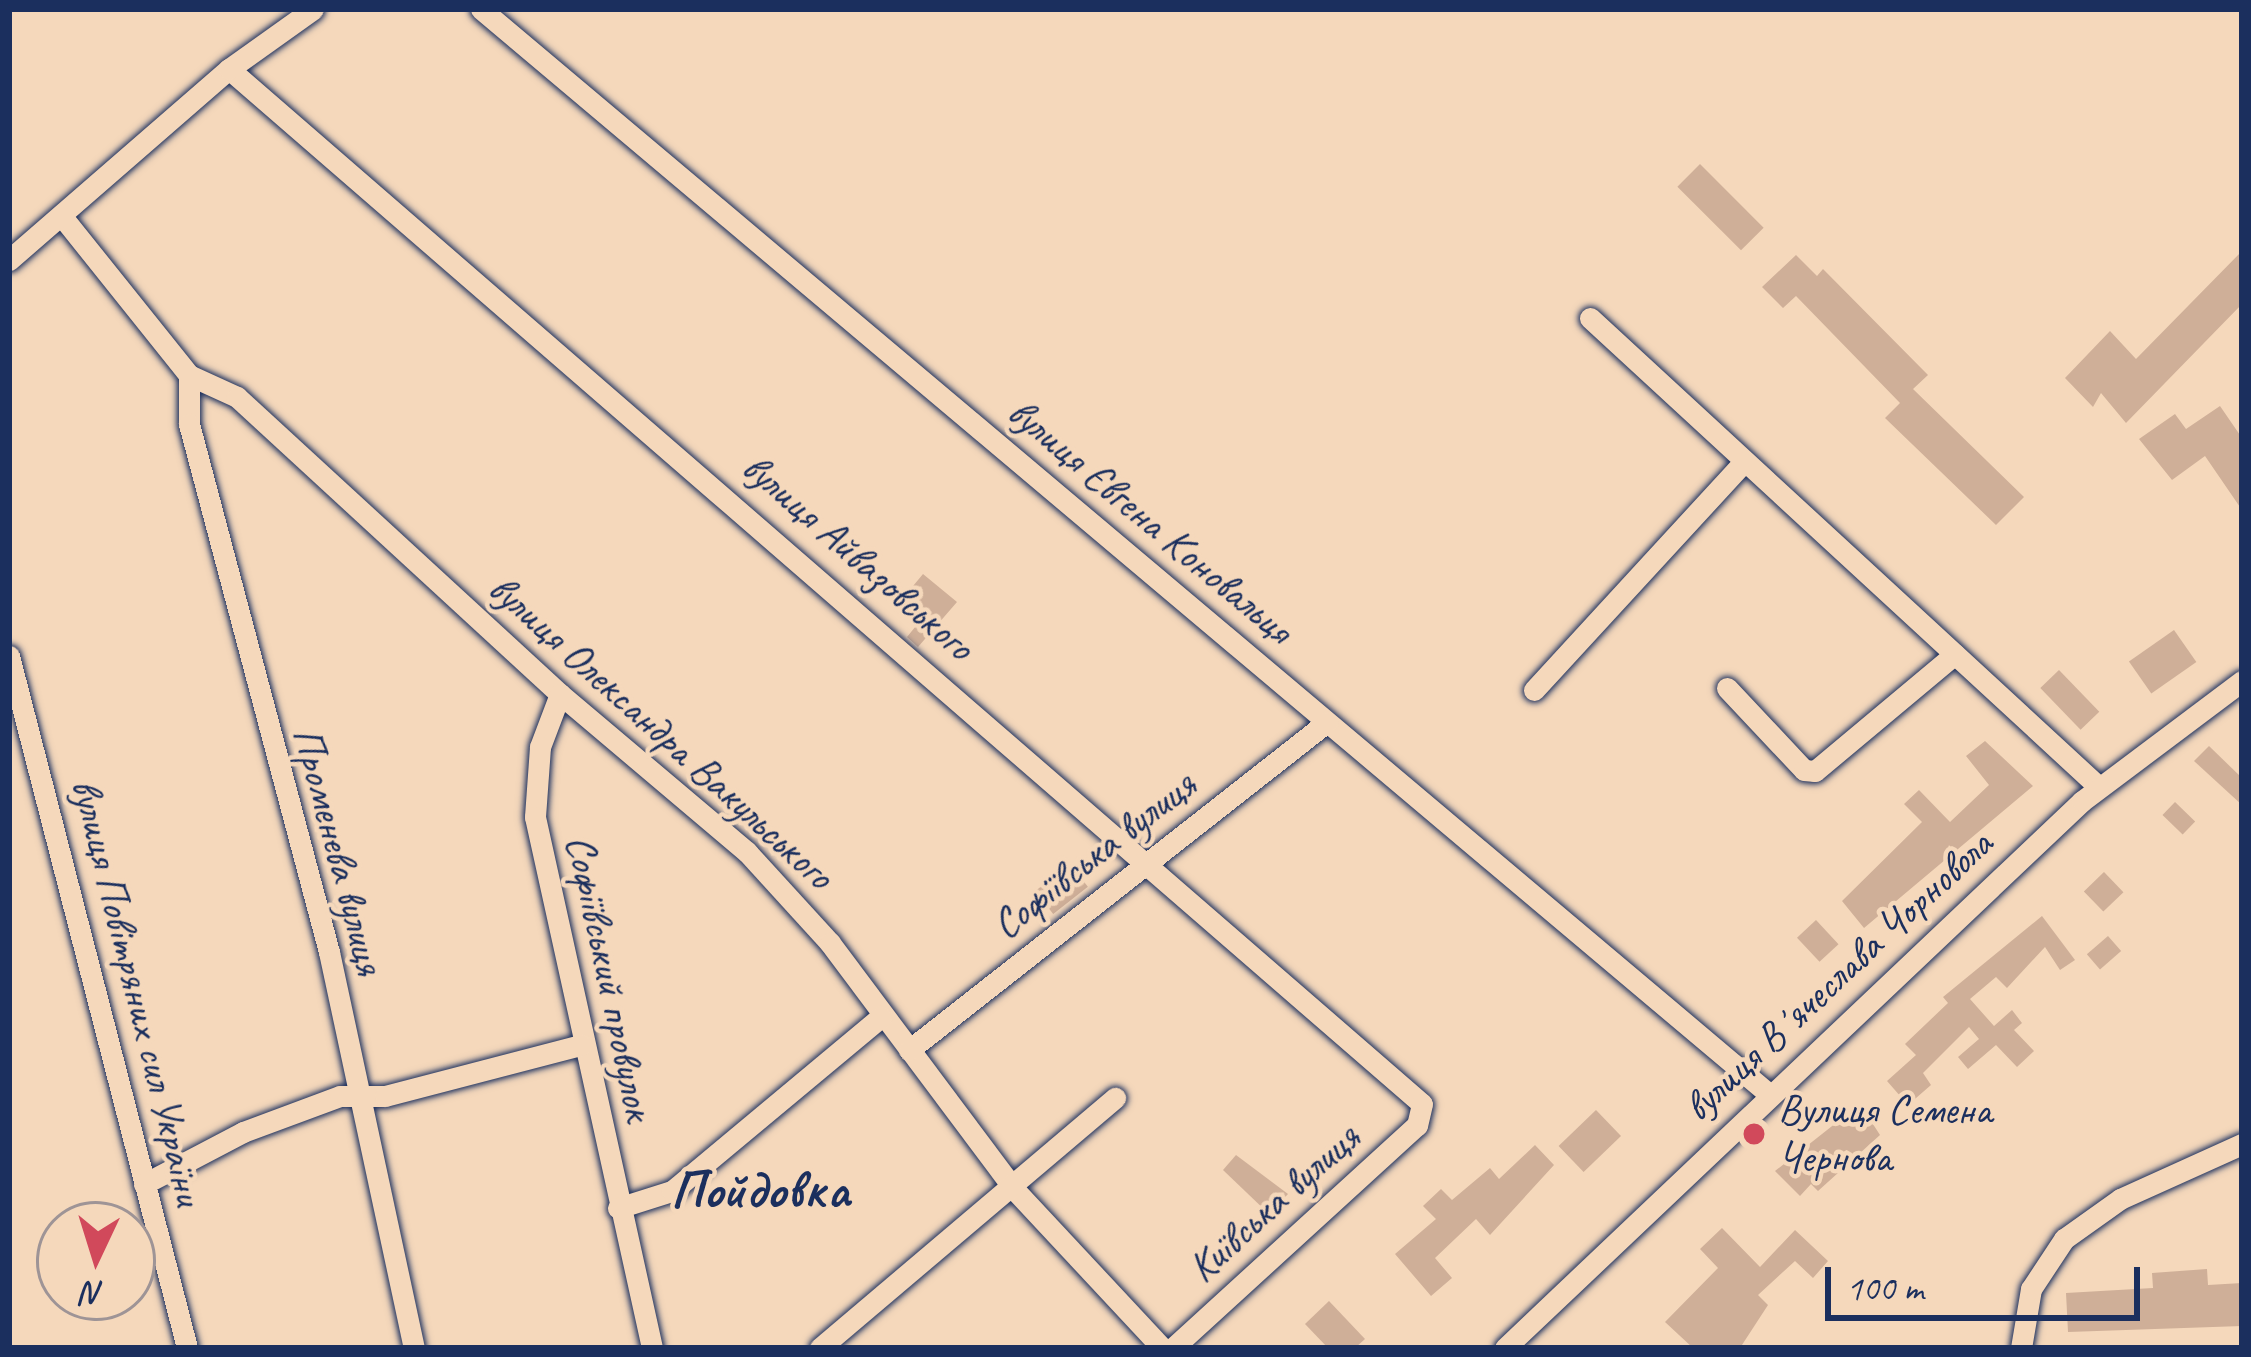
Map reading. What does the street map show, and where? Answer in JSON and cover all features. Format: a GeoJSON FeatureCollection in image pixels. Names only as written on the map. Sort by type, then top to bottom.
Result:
{"type":"FeatureCollection","features":[{"type":"Feature","properties":{"kind":"street"},"geometry":{"type":"LineString","coordinates":[[9,260],[64,219],[229,69],[314,9]]}},
{"type":"Feature","properties":{"kind":"street","name":"вулиця Євгена Коновальця"},"geometry":{"type":"LineString","coordinates":[[481,9],[1769,1094]]}},
{"type":"Feature","properties":{"kind":"street","name":"вулиця Айвазовського"},"geometry":{"type":"LineString","coordinates":[[229,69],[1149,862],[1424,1113]]}},
{"type":"Feature","properties":{"kind":"street","name":"вулиця Олександра Вакульського"},"geometry":{"type":"LineString","coordinates":[[64,219],[189,375],[237,397],[560,694],[747,852],[830,943],[1013,1188],[1162,1348]]}},
{"type":"Feature","properties":{"kind":"street"},"geometry":{"type":"LineString","coordinates":[[1590,318],[2099,788]]}},
{"type":"Feature","properties":{"kind":"street","name":"Променева вулиця"},"geometry":{"type":"LineString","coordinates":[[189,375],[189,424],[329,952],[414,1348]]}},
{"type":"Feature","properties":{"kind":"street"},"geometry":{"type":"LineString","coordinates":[[1534,690],[1743,463]]}},
{"type":"Feature","properties":{"kind":"street"},"geometry":{"type":"LineString","coordinates":[[1727,688],[1804,770],[1815,771],[1955,654]]}},
{"type":"Feature","properties":{"kind":"street","name":"вулиця Повітряних сил України"},"geometry":{"type":"LineString","coordinates":[[9,656],[187,1348]]}},
{"type":"Feature","properties":{"kind":"street","name":"вулиця Вʼячеслава Чорновола"},"geometry":{"type":"LineString","coordinates":[[1505,1348],[1769,1094],[2099,788],[2242,680]]}},
{"type":"Feature","properties":{"kind":"street","name":"Софіївський провулок"},"geometry":{"type":"LineString","coordinates":[[560,694],[540,747],[535,817],[581,1045],[652,1348]]}},
{"type":"Feature","properties":{"kind":"street","name":"Софіївська вулиця"},"geometry":{"type":"LineString","coordinates":[[909,1050],[1327,722]]}},
{"type":"Feature","properties":{"kind":"street"},"geometry":{"type":"LineString","coordinates":[[618,1208],[672,1191],[881,1017]]}},
{"type":"Feature","properties":{"kind":"street"},"geometry":{"type":"LineString","coordinates":[[144,1184],[243,1132],[357,1094],[386,1096],[581,1045]]}},
{"type":"Feature","properties":{"kind":"street"},"geometry":{"type":"LineString","coordinates":[[820,1348],[1114,1098]]}},
{"type":"Feature","properties":{"kind":"street","name":"Київська вулиця"},"geometry":{"type":"LineString","coordinates":[[1173,1348],[1424,1113]]}},
{"type":"Feature","properties":{"kind":"street"},"geometry":{"type":"LineString","coordinates":[[2021,1348],[2031,1288],[2064,1239],[2120,1198],[2242,1144]]}},
{"type":"Feature","properties":{"kind":"building"},"geometry":{"type":"Polygon","coordinates":[[[1700,164],[1764,228],[1741,250],[1677,187],[1700,164]]]}},
{"type":"Feature","properties":{"kind":"building"},"geometry":{"type":"Polygon","coordinates":[[[2242,251],[2242,304],[2126,423],[2101,393],[2093,407],[2065,378],[2110,331],[2136,359],[2242,251]]]}},
{"type":"Feature","properties":{"kind":"building"},"geometry":{"type":"Polygon","coordinates":[[[1796,255],[1817,276],[1823,269],[1928,375],[1913,389],[2024,497],[1996,525],[1885,418],[1900,403],[1796,296],[1783,308],[1762,287],[1796,255]]]}},
{"type":"Feature","properties":{"kind":"building"},"geometry":{"type":"Polygon","coordinates":[[[2220,406],[2242,438],[2242,510],[2205,456],[2172,480],[2139,439],[2175,414],[2186,429],[2220,406]]]}},
{"type":"Feature","properties":{"kind":"building"},"geometry":{"type":"Polygon","coordinates":[[[923,574],[957,602],[918,647],[907,637],[924,616],[903,598],[923,574]]]}},
{"type":"Feature","properties":{"kind":"building"},"geometry":{"type":"Polygon","coordinates":[[[2174,630],[2196,662],[2151,693],[2129,662],[2174,630]]]}},
{"type":"Feature","properties":{"kind":"building"},"geometry":{"type":"Polygon","coordinates":[[[2059,670],[2099,712],[2081,730],[2040,688],[2059,670]]]}},
{"type":"Feature","properties":{"kind":"building"},"geometry":{"type":"Polygon","coordinates":[[[1985,741],[2033,786],[1864,928],[1842,901],[1922,822],[1904,804],[1919,790],[1950,822],[1989,785],[1966,756],[1985,741]]]}},
{"type":"Feature","properties":{"kind":"building"},"geometry":{"type":"Polygon","coordinates":[[[2209,746],[2242,778],[2242,805],[2194,761],[2209,746]]]}},
{"type":"Feature","properties":{"kind":"building"},"geometry":{"type":"Polygon","coordinates":[[[2175,802],[2195,821],[2183,834],[2162,815],[2175,802]]]}},
{"type":"Feature","properties":{"kind":"building"},"geometry":{"type":"Polygon","coordinates":[[[1070,864],[1088,887],[1053,914],[1035,891],[1070,864]]]}},
{"type":"Feature","properties":{"kind":"building"},"geometry":{"type":"Polygon","coordinates":[[[2104,872],[2123,892],[2103,912],[2084,891],[2104,872]]]}},
{"type":"Feature","properties":{"kind":"building"},"geometry":{"type":"Polygon","coordinates":[[[2042,916],[2075,960],[2060,970],[2045,947],[2007,988],[1996,977],[1970,999],[1994,1026],[2012,1010],[2022,1023],[2014,1030],[2034,1051],[2017,1067],[1996,1045],[1968,1069],[1958,1057],[1979,1039],[1969,1027],[1923,1073],[1931,1085],[1908,1105],[1887,1081],[1916,1055],[1905,1044],[1948,1003],[1943,997],[2042,916]]]}},
{"type":"Feature","properties":{"kind":"building"},"geometry":{"type":"Polygon","coordinates":[[[1816,920],[1839,944],[1819,962],[1797,938],[1816,920]]]}},
{"type":"Feature","properties":{"kind":"building"},"geometry":{"type":"Polygon","coordinates":[[[2108,936],[2121,951],[2100,969],[2087,954],[2108,936]]]}},
{"type":"Feature","properties":{"kind":"building"},"geometry":{"type":"Polygon","coordinates":[[[1860,1104],[1880,1135],[1818,1191],[1811,1184],[1800,1196],[1775,1171],[1860,1104]]]}},
{"type":"Feature","properties":{"kind":"building"},"geometry":{"type":"Polygon","coordinates":[[[1596,1110],[1621,1136],[1584,1172],[1559,1146],[1596,1110]]]}},
{"type":"Feature","properties":{"kind":"building"},"geometry":{"type":"Polygon","coordinates":[[[1535,1145],[1554,1165],[1490,1235],[1476,1219],[1435,1258],[1452,1278],[1431,1296],[1395,1254],[1436,1219],[1423,1206],[1441,1189],[1452,1200],[1490,1168],[1499,1179],[1535,1145]]]}},
{"type":"Feature","properties":{"kind":"building"},"geometry":{"type":"Polygon","coordinates":[[[1236,1155],[1288,1194],[1269,1214],[1223,1170],[1236,1155]]]}},
{"type":"Feature","properties":{"kind":"building"},"geometry":{"type":"Polygon","coordinates":[[[1722,1228],[1760,1267],[1795,1230],[1828,1261],[1813,1278],[1795,1261],[1758,1295],[1768,1305],[1740,1348],[1693,1348],[1665,1322],[1718,1268],[1700,1249],[1722,1228]]]}},
{"type":"Feature","properties":{"kind":"building"},"geometry":{"type":"Polygon","coordinates":[[[2207,1269],[2208,1285],[2242,1283],[2242,1326],[2068,1332],[2066,1293],[2153,1288],[2152,1273],[2207,1269]]]}},
{"type":"Feature","properties":{"kind":"building"},"geometry":{"type":"Polygon","coordinates":[[[1329,1301],[1365,1339],[1355,1348],[1328,1348],[1305,1324],[1329,1301]]]}},
{"type":"Feature","properties":{"kind":"place","name":"Вулиця Семена Чернова"},"geometry":{"type":"Point","coordinates":[1754,1134]}},
{"type":"Feature","properties":{"kind":"district","name":"Пойдовка"},"geometry":{"type":"Point","coordinates":[760,1189]}}]}
